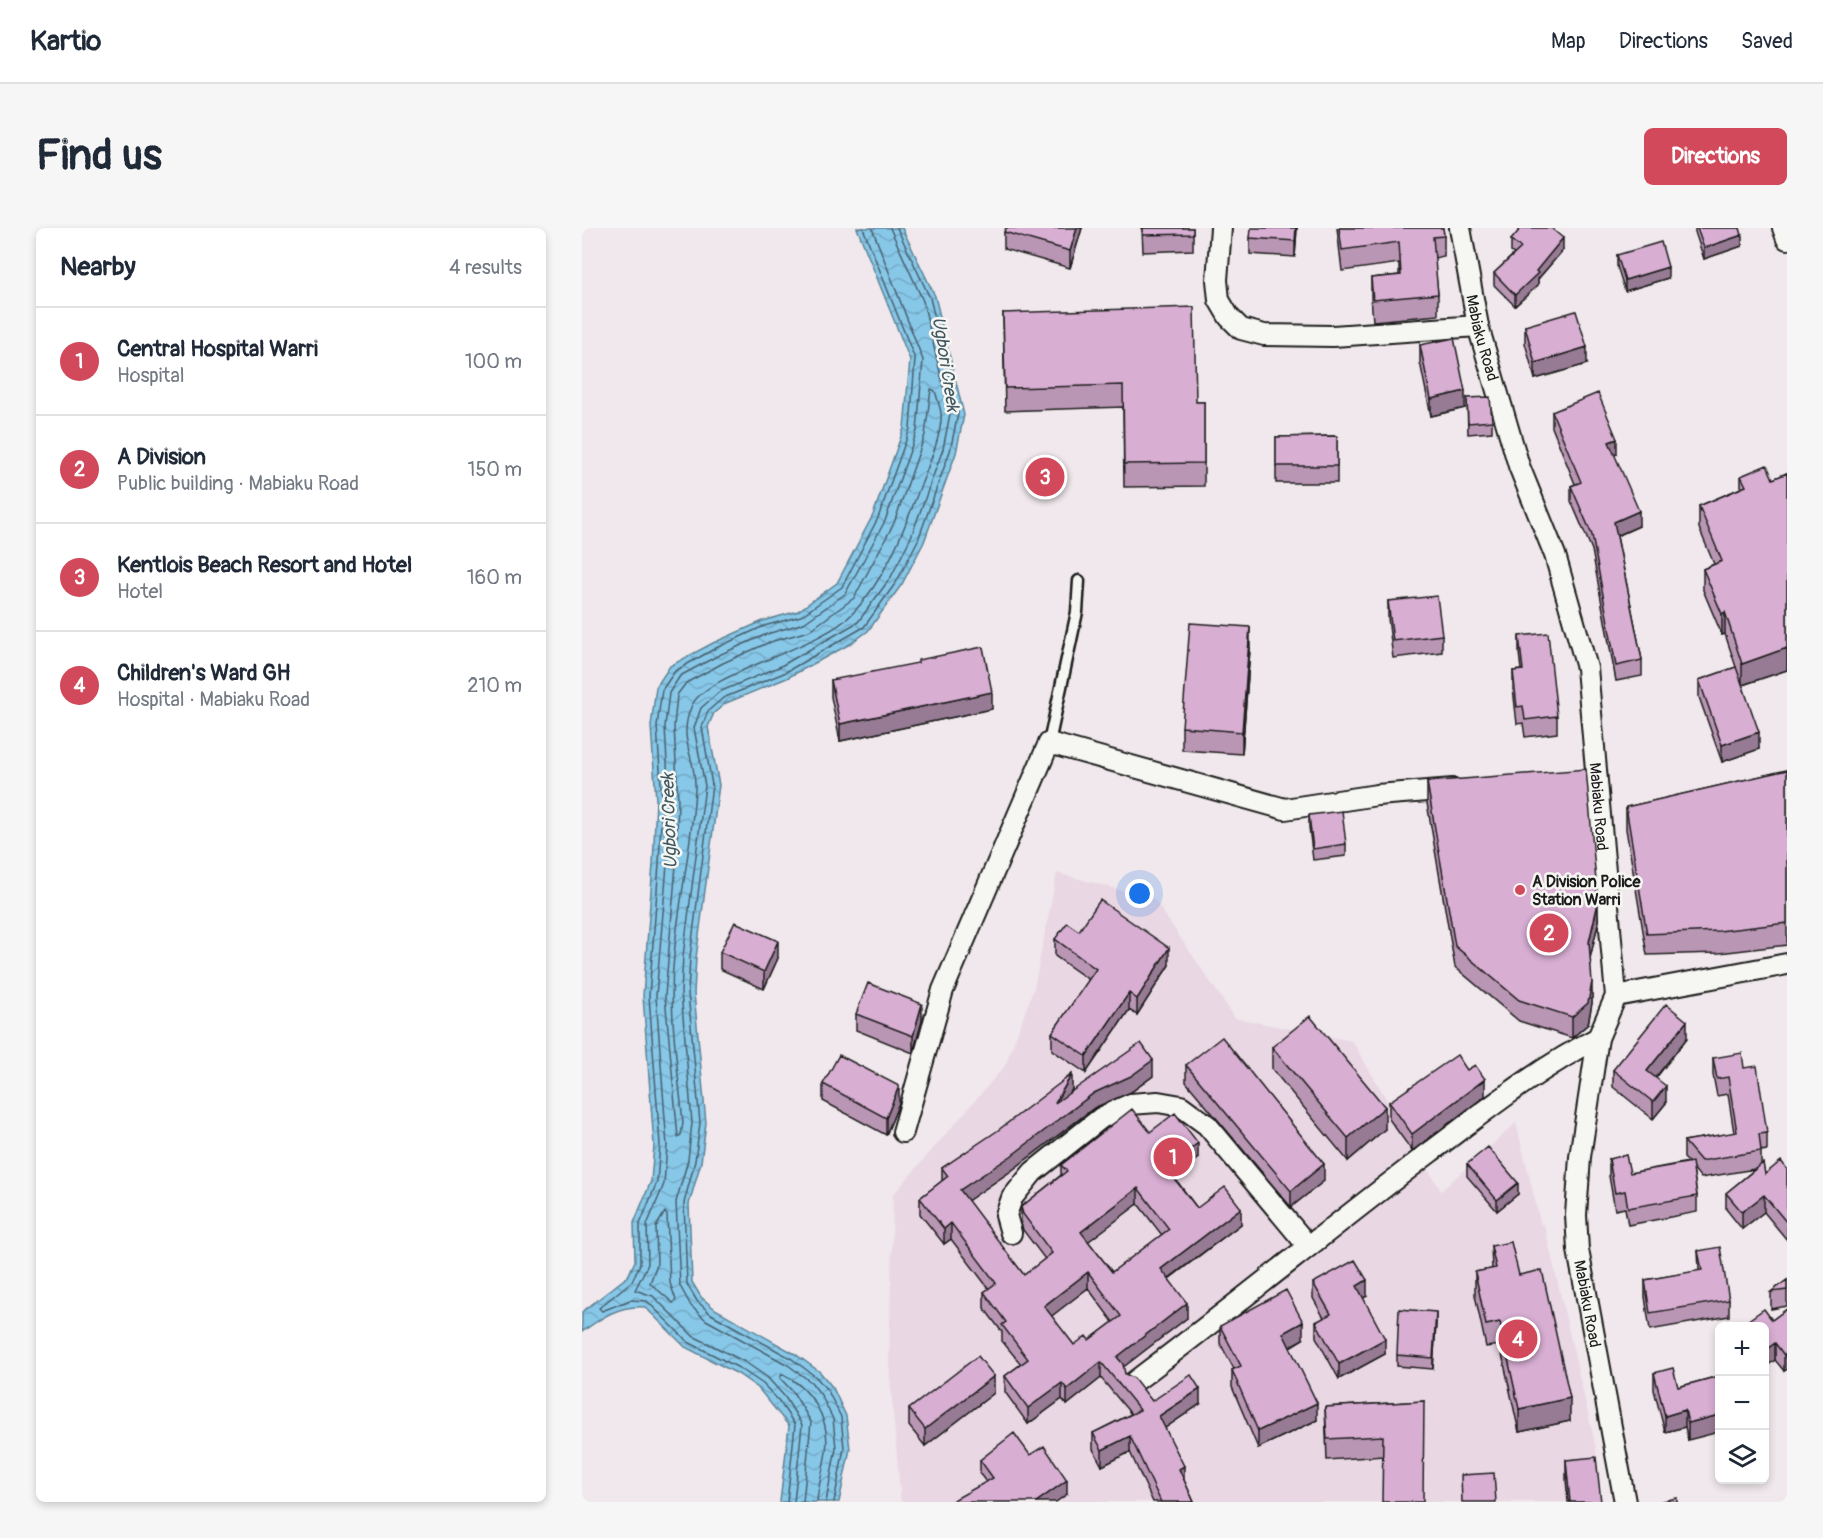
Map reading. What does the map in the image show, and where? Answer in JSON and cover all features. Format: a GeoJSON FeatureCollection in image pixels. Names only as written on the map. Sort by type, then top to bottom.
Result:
{"type":"FeatureCollection","features":[{"type":"Feature","properties":{"kind":"street"},"geometry":{"type":"LineString","coordinates":[[1221,228],[1217,280],[1219,300],[1229,317],[1241,329],[1264,335],[1333,336],[1478,326]]}},
{"type":"Feature","properties":{"kind":"street"},"geometry":{"type":"LineString","coordinates":[[1783,228],[1787,239]]}},
{"type":"Feature","properties":{"kind":"street","name":"Mabiaku Road"},"geometry":{"type":"LineString","coordinates":[[1465,232],[1478,326],[1519,466],[1555,555],[1587,668],[1616,996],[1598,1038],[1580,1157],[1576,1215],[1578,1250],[1624,1502]]}},
{"type":"Feature","properties":{"kind":"street"},"geometry":{"type":"LineString","coordinates":[[903,1132],[943,990],[1049,743],[1285,809],[1377,795],[1469,788]]}},
{"type":"Feature","properties":{"kind":"street"},"geometry":{"type":"LineString","coordinates":[[1573,778],[1596,777]]}},
{"type":"Feature","properties":{"kind":"street"},"geometry":{"type":"LineString","coordinates":[[1616,996],[1787,964]]}},
{"type":"Feature","properties":{"kind":"street"},"geometry":{"type":"LineString","coordinates":[[1134,1382],[1503,1098],[1567,1053],[1598,1038]]}},
{"type":"Feature","properties":{"kind":"street"},"geometry":{"type":"LineString","coordinates":[[1011,1233],[1006,1215],[1011,1198],[1033,1172],[1101,1118],[1130,1104],[1158,1102],[1181,1106],[1207,1125],[1308,1246]]}},
{"type":"Feature","properties":{"kind":"lane"},"geometry":{"type":"LineString","coordinates":[[1049,743],[1077,612],[1079,581]]}},
{"type":"Feature","properties":{"kind":"shaded area"},"geometry":{"type":"Polygon","coordinates":[[[1057,873],[1154,899],[1235,1018],[1352,1041],[1441,1191],[1516,1123],[1541,1225],[1544,1224],[1596,1448],[1597,1502],[901,1502],[889,1365],[893,1195],[1005,1066],[1034,988],[1057,873]]]}},
{"type":"Feature","properties":{"kind":"water","name":"Ugbori Creek"},"geometry":{"type":"Polygon","coordinates":[[[857,228],[902,228],[935,296],[964,415],[956,453],[924,542],[902,584],[868,631],[850,644],[787,678],[726,703],[714,713],[708,727],[719,785],[696,958],[694,993],[706,1123],[701,1162],[689,1204],[692,1282],[701,1297],[715,1309],[795,1354],[820,1372],[833,1388],[846,1416],[850,1449],[839,1502],[780,1502],[789,1426],[758,1388],[738,1374],[685,1347],[645,1307],[619,1310],[582,1332],[582,1312],[628,1276],[635,1261],[634,1223],[651,1181],[654,1145],[643,996],[656,800],[651,726],[656,687],[670,666],[713,643],[763,621],[798,611],[837,583],[873,515],[904,428],[910,360],[857,228]]]}},
{"type":"Feature","properties":{"kind":"building"},"geometry":{"type":"Polygon","coordinates":[[[1006,228],[1077,228],[1070,251],[1004,232],[1006,228]]]}},
{"type":"Feature","properties":{"kind":"building"},"geometry":{"type":"Polygon","coordinates":[[[1143,228],[1193,228],[1193,234],[1143,235],[1143,228]]]}},
{"type":"Feature","properties":{"kind":"building"},"geometry":{"type":"Polygon","coordinates":[[[1251,228],[1296,228],[1295,241],[1250,238],[1251,228]]]}},
{"type":"Feature","properties":{"kind":"building"},"geometry":{"type":"Polygon","coordinates":[[[1339,228],[1443,228],[1444,236],[1433,237],[1438,294],[1373,300],[1371,278],[1401,275],[1399,242],[1342,250],[1339,228]]]}},
{"type":"Feature","properties":{"kind":"building"},"geometry":{"type":"Polygon","coordinates":[[[1521,228],[1551,228],[1563,238],[1536,271],[1538,273],[1515,295],[1494,273],[1521,248],[1511,240],[1521,228]]]}},
{"type":"Feature","properties":{"kind":"building"},"geometry":{"type":"Polygon","coordinates":[[[1697,228],[1740,228],[1742,235],[1704,248],[1697,228]]]}},
{"type":"Feature","properties":{"kind":"building"},"geometry":{"type":"Polygon","coordinates":[[[1661,242],[1668,267],[1625,280],[1617,255],[1661,242]]]}},
{"type":"Feature","properties":{"kind":"building"},"geometry":{"type":"Polygon","coordinates":[[[1194,307],[1196,402],[1204,402],[1204,463],[1124,464],[1123,385],[1005,388],[1003,313],[1194,307]]]}},
{"type":"Feature","properties":{"kind":"building"},"geometry":{"type":"Polygon","coordinates":[[[1576,311],[1587,347],[1535,363],[1525,326],[1576,311]]]}},
{"type":"Feature","properties":{"kind":"building"},"geometry":{"type":"Polygon","coordinates":[[[1454,338],[1465,391],[1431,399],[1420,345],[1454,338]]]}},
{"type":"Feature","properties":{"kind":"building"},"geometry":{"type":"Polygon","coordinates":[[[1598,393],[1617,439],[1609,442],[1639,511],[1614,522],[1642,660],[1616,666],[1592,535],[1571,486],[1581,482],[1552,412],[1598,393]]]}},
{"type":"Feature","properties":{"kind":"building"},"geometry":{"type":"Polygon","coordinates":[[[1490,397],[1492,421],[1468,423],[1467,398],[1490,397]]]}},
{"type":"Feature","properties":{"kind":"building"},"geometry":{"type":"Polygon","coordinates":[[[1337,436],[1337,466],[1276,466],[1276,437],[1337,436]]]}},
{"type":"Feature","properties":{"kind":"building"},"geometry":{"type":"Polygon","coordinates":[[[1767,465],[1773,479],[1787,473],[1787,648],[1742,664],[1725,612],[1722,614],[1703,569],[1722,561],[1699,506],[1746,486],[1741,476],[1767,465]]]}},
{"type":"Feature","properties":{"kind":"building"},"geometry":{"type":"Polygon","coordinates":[[[1437,596],[1442,635],[1393,641],[1388,601],[1437,596]]]}},
{"type":"Feature","properties":{"kind":"building"},"geometry":{"type":"Polygon","coordinates":[[[1190,623],[1250,627],[1242,732],[1182,727],[1190,623]]]}},
{"type":"Feature","properties":{"kind":"building"},"geometry":{"type":"Polygon","coordinates":[[[1548,633],[1557,716],[1525,720],[1523,706],[1517,707],[1513,671],[1523,670],[1519,636],[1548,633]]]}},
{"type":"Feature","properties":{"kind":"building"},"geometry":{"type":"Polygon","coordinates":[[[983,647],[992,692],[840,724],[831,680],[918,663],[918,660],[983,647]]]}},
{"type":"Feature","properties":{"kind":"building"},"geometry":{"type":"Polygon","coordinates":[[[1736,667],[1759,732],[1722,745],[1699,680],[1736,667]]]}},
{"type":"Feature","properties":{"kind":"building","name":"A Division Police Station Warri"},"geometry":{"type":"Polygon","coordinates":[[[1586,769],[1598,903],[1589,942],[1592,982],[1588,1003],[1572,1017],[1519,1000],[1455,946],[1427,782],[1586,769]]]}},
{"type":"Feature","properties":{"kind":"building"},"geometry":{"type":"Polygon","coordinates":[[[1787,770],[1787,923],[1719,931],[1647,934],[1626,807],[1787,770]]]}},
{"type":"Feature","properties":{"kind":"building"},"geometry":{"type":"Polygon","coordinates":[[[1342,811],[1346,844],[1313,849],[1309,815],[1342,811]]]}},
{"type":"Feature","properties":{"kind":"building"},"geometry":{"type":"Polygon","coordinates":[[[1100,900],[1169,948],[1137,999],[1129,993],[1086,1056],[1052,1033],[1096,969],[1055,939],[1067,923],[1079,931],[1100,900]]]}},
{"type":"Feature","properties":{"kind":"building"},"geometry":{"type":"Polygon","coordinates":[[[735,922],[778,941],[764,972],[720,952],[735,922]]]}},
{"type":"Feature","properties":{"kind":"building"},"geometry":{"type":"Polygon","coordinates":[[[868,983],[922,1004],[913,1036],[856,1014],[868,983]]]}},
{"type":"Feature","properties":{"kind":"building"},"geometry":{"type":"Polygon","coordinates":[[[1666,1004],[1687,1021],[1647,1071],[1666,1086],[1653,1102],[1613,1070],[1666,1004]]]}},
{"type":"Feature","properties":{"kind":"building"},"geometry":{"type":"Polygon","coordinates":[[[1310,1016],[1385,1107],[1348,1138],[1272,1047],[1310,1016]]]}},
{"type":"Feature","properties":{"kind":"building"},"geometry":{"type":"Polygon","coordinates":[[[1222,1037],[1324,1164],[1291,1191],[1186,1065],[1222,1037]]]}},
{"type":"Feature","properties":{"kind":"building"},"geometry":{"type":"Polygon","coordinates":[[[1141,1043],[1153,1060],[1131,1076],[1094,1093],[1011,1156],[960,1190],[1024,1275],[1052,1253],[1023,1214],[1021,1207],[1067,1171],[1061,1165],[1132,1109],[1150,1132],[1175,1113],[1198,1143],[1166,1168],[1197,1208],[1225,1187],[1241,1208],[1161,1269],[1187,1303],[1117,1357],[1123,1364],[1125,1374],[1134,1378],[1152,1401],[1191,1375],[1200,1389],[1159,1416],[1184,1466],[1179,1469],[1194,1502],[1161,1502],[1130,1436],[1102,1450],[1093,1433],[1140,1410],[1101,1362],[1067,1389],[1062,1383],[1028,1408],[1005,1376],[1028,1359],[1002,1325],[1006,1322],[984,1292],[996,1283],[951,1223],[944,1229],[920,1198],[948,1176],[942,1168],[997,1131],[1072,1074],[1055,1103],[1141,1043]],[[1138,1188],[1081,1232],[1112,1272],[1169,1229],[1138,1188]],[[1088,1272],[1044,1306],[1074,1345],[1086,1336],[1089,1340],[1121,1316],[1088,1272]]]}},
{"type":"Feature","properties":{"kind":"building"},"geometry":{"type":"Polygon","coordinates":[[[1742,1053],[1744,1068],[1757,1066],[1767,1133],[1759,1134],[1761,1151],[1701,1161],[1684,1141],[1737,1132],[1728,1077],[1717,1079],[1713,1058],[1742,1053]]]}},
{"type":"Feature","properties":{"kind":"building"},"geometry":{"type":"Polygon","coordinates":[[[839,1055],[899,1086],[886,1118],[823,1084],[839,1055]]]}},
{"type":"Feature","properties":{"kind":"building"},"geometry":{"type":"Polygon","coordinates":[[[1457,1055],[1467,1070],[1475,1065],[1485,1079],[1412,1134],[1389,1102],[1457,1055]]]}},
{"type":"Feature","properties":{"kind":"building"},"geometry":{"type":"Polygon","coordinates":[[[1488,1147],[1518,1183],[1497,1200],[1467,1164],[1488,1147]]]}},
{"type":"Feature","properties":{"kind":"building"},"geometry":{"type":"Polygon","coordinates":[[[1626,1155],[1630,1173],[1692,1162],[1697,1196],[1628,1208],[1625,1191],[1615,1193],[1609,1159],[1626,1155]]]}},
{"type":"Feature","properties":{"kind":"building"},"geometry":{"type":"Polygon","coordinates":[[[1781,1161],[1787,1169],[1787,1223],[1764,1195],[1742,1212],[1726,1193],[1763,1163],[1765,1174],[1781,1161]]]}},
{"type":"Feature","properties":{"kind":"building"},"geometry":{"type":"Polygon","coordinates":[[[1511,1242],[1519,1275],[1542,1270],[1570,1398],[1519,1409],[1500,1322],[1486,1325],[1475,1272],[1496,1268],[1491,1246],[1511,1242]]]}},
{"type":"Feature","properties":{"kind":"building"},"geometry":{"type":"Polygon","coordinates":[[[1720,1247],[1729,1300],[1650,1313],[1645,1280],[1702,1270],[1698,1251],[1720,1247]]]}},
{"type":"Feature","properties":{"kind":"building"},"geometry":{"type":"Polygon","coordinates":[[[1355,1260],[1367,1280],[1357,1286],[1385,1339],[1339,1364],[1316,1322],[1331,1314],[1313,1283],[1355,1260]]]}},
{"type":"Feature","properties":{"kind":"building"},"geometry":{"type":"Polygon","coordinates":[[[1787,1280],[1787,1290],[1771,1292],[1787,1280]]]}},
{"type":"Feature","properties":{"kind":"building"},"geometry":{"type":"Polygon","coordinates":[[[1286,1290],[1303,1322],[1283,1333],[1317,1403],[1258,1431],[1232,1370],[1241,1366],[1220,1326],[1286,1290]]]}},
{"type":"Feature","properties":{"kind":"building"},"geometry":{"type":"Polygon","coordinates":[[[1399,1309],[1436,1312],[1433,1358],[1397,1355],[1399,1309]]]}},
{"type":"Feature","properties":{"kind":"building"},"geometry":{"type":"Polygon","coordinates":[[[1764,1309],[1772,1320],[1787,1309],[1787,1352],[1784,1355],[1775,1343],[1769,1347],[1769,1322],[1746,1322],[1764,1309]]]}},
{"type":"Feature","properties":{"kind":"building"},"geometry":{"type":"Polygon","coordinates":[[[978,1356],[994,1376],[925,1429],[909,1409],[978,1356]]]}},
{"type":"Feature","properties":{"kind":"building"},"geometry":{"type":"Polygon","coordinates":[[[1673,1368],[1678,1387],[1715,1377],[1715,1416],[1688,1423],[1685,1410],[1665,1416],[1654,1373],[1673,1368]]]}},
{"type":"Feature","properties":{"kind":"building"},"geometry":{"type":"Polygon","coordinates":[[[1424,1401],[1423,1502],[1382,1502],[1383,1436],[1327,1439],[1325,1407],[1424,1401]]]}},
{"type":"Feature","properties":{"kind":"building"},"geometry":{"type":"Polygon","coordinates":[[[1014,1433],[1030,1455],[1044,1446],[1067,1480],[1036,1502],[950,1502],[993,1478],[980,1460],[1014,1433]]]}},
{"type":"Feature","properties":{"kind":"building"},"geometry":{"type":"Polygon","coordinates":[[[1596,1457],[1601,1502],[1570,1502],[1566,1460],[1596,1457]]]}},
{"type":"Feature","properties":{"kind":"building"},"geometry":{"type":"Polygon","coordinates":[[[1494,1473],[1496,1502],[1462,1502],[1461,1475],[1494,1473]]]}},
{"type":"Feature","properties":{"kind":"building"},"geometry":{"type":"Polygon","coordinates":[[[1677,1498],[1677,1502],[1658,1502],[1677,1498]]]}},
{"type":"Feature","properties":{"kind":"place","name":"Kentlois Beach Resort and Hotel"},"geometry":{"type":"Point","coordinates":[1045,477]}},
{"type":"Feature","properties":{"kind":"place","name":"A Division Police Station Warri"},"geometry":{"type":"Point","coordinates":[1520,890]}},
{"type":"Feature","properties":{"kind":"place","name":"A Division"},"geometry":{"type":"Point","coordinates":[1549,933]}},
{"type":"Feature","properties":{"kind":"place","name":"Central Hospital Warri"},"geometry":{"type":"Point","coordinates":[1173,1157]}},
{"type":"Feature","properties":{"kind":"place","name":"Children's Ward GH"},"geometry":{"type":"Point","coordinates":[1518,1339]}}]}
